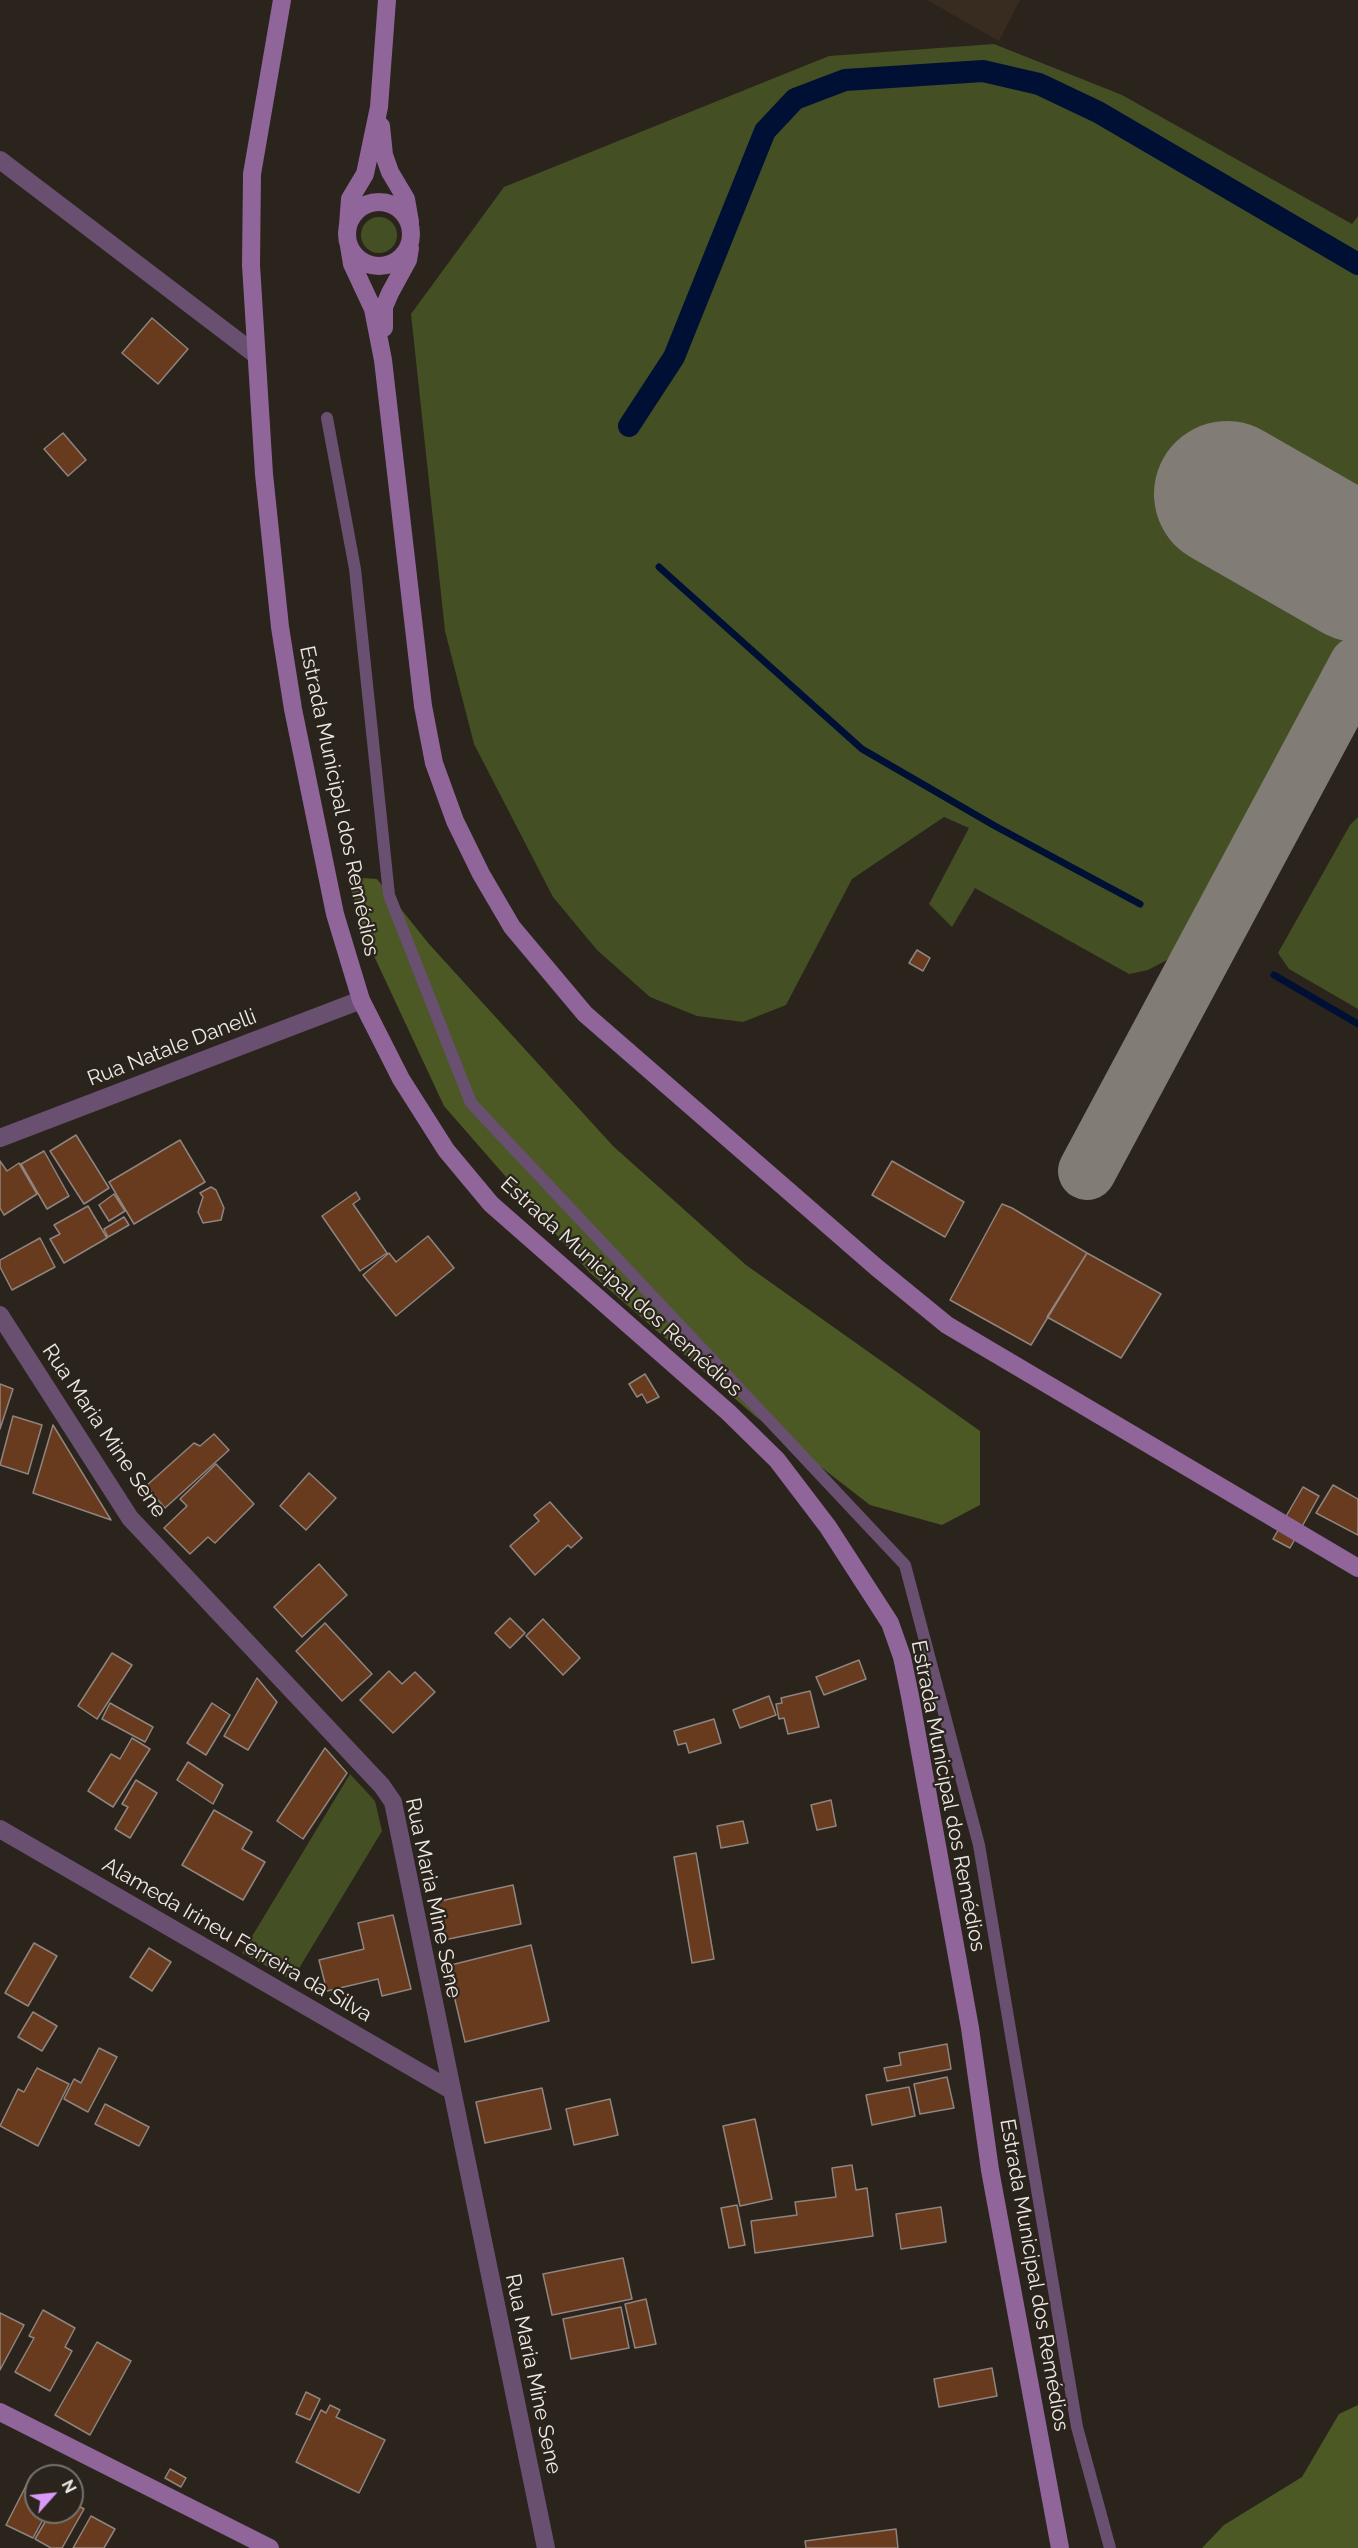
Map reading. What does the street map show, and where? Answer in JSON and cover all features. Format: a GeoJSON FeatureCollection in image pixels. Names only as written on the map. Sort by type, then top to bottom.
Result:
{"type":"FeatureCollection","features":[{"type":"Feature","properties":{"kind":"main road","name":"Estrada Municipal dos Remédios"},"geometry":{"type":"LineString","coordinates":[[282,0],[252,174],[251,265],[255,354],[280,627],[292,710],[335,914],[361,1000],[401,1079],[446,1150],[491,1204],[728,1412],[777,1460],[828,1527],[890,1623],[902,1657],[910,1696],[970,2028],[990,2170],[1060,2548]]}},
{"type":"Feature","properties":{"kind":"main road"},"geometry":{"type":"LineString","coordinates":[[387,0],[379,107],[365,174],[350,199],[347,235],[352,264],[373,309],[383,360],[423,706],[434,764],[455,821],[481,874],[512,927],[585,1014],[637,1062],[947,1325],[1358,1568]]}},
{"type":"Feature","properties":{"kind":"main road"},"geometry":{"type":"LineString","coordinates":[[379,107],[384,154],[390,172],[406,199],[411,234],[408,261],[384,308],[383,360]]}},
{"type":"Feature","properties":{"kind":"main road"},"geometry":{"type":"LineString","coordinates":[[348,225],[361,208],[381,202],[400,210],[411,234],[408,249],[401,258],[383,267],[362,262],[349,246]]}},
{"type":"Feature","properties":{"kind":"main road"},"geometry":{"type":"LineString","coordinates":[[0,2412],[270,2548]]}},
{"type":"Feature","properties":{"kind":"street"},"geometry":{"type":"LineString","coordinates":[[0,160],[255,354]]}},
{"type":"Feature","properties":{"kind":"street","name":"Rua Natale Danelli"},"geometry":{"type":"LineString","coordinates":[[0,1138],[361,1000]]}},
{"type":"Feature","properties":{"kind":"street","name":"Rua Maria Mine Sene"},"geometry":{"type":"LineString","coordinates":[[0,1315],[130,1518],[382,1786],[393,1802],[546,2548]]}},
{"type":"Feature","properties":{"kind":"street","name":"Alameda Irineu Ferreira da Silva"},"geometry":{"type":"LineString","coordinates":[[0,1829],[451,2090]]}},
{"type":"Feature","properties":{"kind":"lane"},"geometry":{"type":"LineString","coordinates":[[327,418],[355,569],[389,894],[471,1103],[905,1565],[979,1845],[1077,2427],[1110,2548]]}},
{"type":"Feature","properties":{"kind":"shaded area"},"geometry":{"type":"Polygon","coordinates":[[[927,0],[1020,0],[999,41],[927,0]]]}},
{"type":"Feature","properties":{"kind":"green space"},"geometry":{"type":"Polygon","coordinates":[[[994,44],[1122,95],[1352,224],[1358,216],[1358,487],[1262,433],[1194,551],[1347,639],[1180,944],[1167,960],[1148,970],[1129,974],[975,888],[952,927],[929,904],[969,828],[944,817],[852,879],[786,1005],[743,1022],[697,1016],[650,997],[597,950],[553,897],[474,744],[445,631],[411,314],[504,187],[829,56],[994,44]]]}},
{"type":"Feature","properties":{"kind":"green space"},"geometry":{"type":"Polygon","coordinates":[[[379,217],[391,223],[397,235],[391,247],[379,253],[367,247],[361,235],[367,223],[379,217]]]}},
{"type":"Feature","properties":{"kind":"green space"},"geometry":{"type":"Polygon","coordinates":[[[1358,817],[1358,1009],[1289,969],[1278,953],[1350,825],[1358,817]]]}},
{"type":"Feature","properties":{"kind":"green space"},"geometry":{"type":"Polygon","coordinates":[[[347,877],[377,879],[429,944],[613,1146],[746,1265],[980,1431],[980,1505],[942,1525],[870,1505],[755,1416],[589,1272],[444,1106],[367,941],[347,877]]]}},
{"type":"Feature","properties":{"kind":"green space"},"geometry":{"type":"Polygon","coordinates":[[[350,1774],[375,1801],[382,1831],[292,1980],[242,1953],[350,1774]]]}},
{"type":"Feature","properties":{"kind":"green space"},"geometry":{"type":"Polygon","coordinates":[[[1358,2405],[1358,2548],[1202,2548],[1224,2525],[1302,2477],[1339,2414],[1358,2405]]]}},
{"type":"Feature","properties":{"kind":"building"},"geometry":{"type":"Polygon","coordinates":[[[152,318],[188,349],[158,384],[122,353],[152,318]]]}},
{"type":"Feature","properties":{"kind":"building"},"geometry":{"type":"Polygon","coordinates":[[[63,433],[86,460],[68,476],[44,449],[63,433]]]}},
{"type":"Feature","properties":{"kind":"building"},"geometry":{"type":"Polygon","coordinates":[[[917,950],[930,958],[923,971],[909,963],[917,950]]]}},
{"type":"Feature","properties":{"kind":"building"},"geometry":{"type":"Polygon","coordinates":[[[76,1135],[109,1188],[84,1204],[50,1151],[76,1135]]]}},
{"type":"Feature","properties":{"kind":"building"},"geometry":{"type":"Polygon","coordinates":[[[180,1140],[205,1182],[134,1224],[109,1182],[180,1140]]]}},
{"type":"Feature","properties":{"kind":"building"},"geometry":{"type":"Polygon","coordinates":[[[44,1151],[69,1196],[47,1209],[21,1164],[44,1151]]]}},
{"type":"Feature","properties":{"kind":"building"},"geometry":{"type":"Polygon","coordinates":[[[0,1161],[7,1171],[19,1163],[37,1194],[4,1215],[0,1208],[0,1161]]]}},
{"type":"Feature","properties":{"kind":"building"},"geometry":{"type":"Polygon","coordinates":[[[892,1161],[964,1202],[945,1237],[872,1195],[892,1161]]]}},
{"type":"Feature","properties":{"kind":"building"},"geometry":{"type":"Polygon","coordinates":[[[211,1187],[216,1190],[224,1208],[221,1220],[203,1223],[198,1212],[203,1197],[200,1193],[211,1187]]]}},
{"type":"Feature","properties":{"kind":"building"},"geometry":{"type":"Polygon","coordinates":[[[356,1192],[360,1199],[353,1204],[387,1253],[360,1271],[322,1216],[356,1192]]]}},
{"type":"Feature","properties":{"kind":"building"},"geometry":{"type":"Polygon","coordinates":[[[114,1194],[125,1211],[109,1221],[99,1205],[114,1194]]]}},
{"type":"Feature","properties":{"kind":"building"},"geometry":{"type":"Polygon","coordinates":[[[1002,1204],[1087,1253],[1031,1345],[950,1300],[1002,1204]]]}},
{"type":"Feature","properties":{"kind":"building"},"geometry":{"type":"Polygon","coordinates":[[[88,1206],[107,1238],[64,1263],[50,1239],[60,1234],[54,1225],[88,1206]]]}},
{"type":"Feature","properties":{"kind":"building"},"geometry":{"type":"Polygon","coordinates":[[[124,1217],[129,1225],[108,1237],[104,1229],[124,1217]]]}},
{"type":"Feature","properties":{"kind":"building"},"geometry":{"type":"Polygon","coordinates":[[[428,1236],[454,1268],[396,1316],[363,1275],[389,1253],[396,1262],[428,1236]]]}},
{"type":"Feature","properties":{"kind":"building"},"geometry":{"type":"Polygon","coordinates":[[[40,1238],[55,1267],[12,1290],[0,1267],[0,1260],[40,1238]]]}},
{"type":"Feature","properties":{"kind":"building"},"geometry":{"type":"Polygon","coordinates":[[[1087,1253],[1161,1294],[1121,1358],[1047,1317],[1087,1253]]]}},
{"type":"Feature","properties":{"kind":"building"},"geometry":{"type":"Polygon","coordinates":[[[645,1374],[659,1397],[647,1403],[642,1394],[637,1397],[629,1384],[645,1374]]]}},
{"type":"Feature","properties":{"kind":"building"},"geometry":{"type":"Polygon","coordinates":[[[0,1384],[13,1389],[0,1429],[0,1384]]]}},
{"type":"Feature","properties":{"kind":"building"},"geometry":{"type":"Polygon","coordinates":[[[13,1416],[42,1425],[28,1474],[0,1465],[13,1416]]]}},
{"type":"Feature","properties":{"kind":"building"},"geometry":{"type":"Polygon","coordinates":[[[53,1425],[111,1520],[33,1493],[53,1425]]]}},
{"type":"Feature","properties":{"kind":"building"},"geometry":{"type":"Polygon","coordinates":[[[214,1434],[229,1450],[165,1508],[146,1486],[194,1443],[200,1446],[214,1434]]]}},
{"type":"Feature","properties":{"kind":"building"},"geometry":{"type":"Polygon","coordinates":[[[216,1464],[254,1504],[215,1543],[208,1537],[190,1554],[164,1528],[187,1506],[180,1499],[216,1464]]]}},
{"type":"Feature","properties":{"kind":"building"},"geometry":{"type":"Polygon","coordinates":[[[309,1473],[336,1498],[306,1530],[280,1506],[309,1473]]]}},
{"type":"Feature","properties":{"kind":"building"},"geometry":{"type":"Polygon","coordinates":[[[1333,1485],[1358,1499],[1358,1535],[1316,1513],[1333,1485]]]}},
{"type":"Feature","properties":{"kind":"building"},"geometry":{"type":"Polygon","coordinates":[[[1303,1487],[1319,1496],[1290,1548],[1273,1539],[1303,1487]]]}},
{"type":"Feature","properties":{"kind":"building"},"geometry":{"type":"Polygon","coordinates":[[[550,1502],[582,1538],[571,1548],[568,1545],[535,1575],[510,1546],[539,1521],[534,1515],[550,1502]]]}},
{"type":"Feature","properties":{"kind":"building"},"geometry":{"type":"Polygon","coordinates":[[[319,1564],[347,1595],[302,1637],[274,1607],[319,1564]]]}},
{"type":"Feature","properties":{"kind":"building"},"geometry":{"type":"Polygon","coordinates":[[[510,1618],[525,1633],[510,1648],[495,1633],[510,1618]]]}},
{"type":"Feature","properties":{"kind":"building"},"geometry":{"type":"Polygon","coordinates":[[[543,1619],[580,1658],[563,1675],[526,1636],[543,1619]]]}},
{"type":"Feature","properties":{"kind":"building"},"geometry":{"type":"Polygon","coordinates":[[[325,1623],[372,1674],[342,1701],[296,1651],[325,1623]]]}},
{"type":"Feature","properties":{"kind":"building"},"geometry":{"type":"Polygon","coordinates":[[[112,1653],[132,1665],[97,1719],[78,1706],[112,1653]]]}},
{"type":"Feature","properties":{"kind":"building"},"geometry":{"type":"Polygon","coordinates":[[[859,1660],[866,1679],[824,1695],[816,1677],[859,1660]]]}},
{"type":"Feature","properties":{"kind":"building"},"geometry":{"type":"Polygon","coordinates":[[[389,1671],[402,1684],[415,1672],[435,1692],[393,1733],[360,1700],[389,1671]]]}},
{"type":"Feature","properties":{"kind":"building"},"geometry":{"type":"Polygon","coordinates":[[[257,1678],[277,1702],[248,1750],[224,1736],[257,1678]]]}},
{"type":"Feature","properties":{"kind":"building"},"geometry":{"type":"Polygon","coordinates":[[[810,1691],[819,1727],[788,1734],[784,1718],[779,1719],[776,1704],[782,1703],[781,1698],[810,1691]]]}},
{"type":"Feature","properties":{"kind":"building"},"geometry":{"type":"Polygon","coordinates":[[[769,1696],[776,1715],[740,1728],[733,1710],[769,1696]]]}},
{"type":"Feature","properties":{"kind":"building"},"geometry":{"type":"Polygon","coordinates":[[[110,1703],[153,1727],[145,1742],[102,1719],[110,1703]]]}},
{"type":"Feature","properties":{"kind":"building"},"geometry":{"type":"Polygon","coordinates":[[[212,1703],[230,1715],[206,1755],[187,1743],[212,1703]]]}},
{"type":"Feature","properties":{"kind":"building"},"geometry":{"type":"Polygon","coordinates":[[[714,1719],[721,1743],[689,1753],[686,1743],[678,1745],[674,1731],[714,1719]]]}},
{"type":"Feature","properties":{"kind":"building"},"geometry":{"type":"Polygon","coordinates":[[[132,1738],[150,1749],[113,1807],[88,1791],[111,1754],[120,1759],[132,1738]]]}},
{"type":"Feature","properties":{"kind":"building"},"geometry":{"type":"Polygon","coordinates":[[[325,1748],[347,1773],[303,1839],[277,1821],[325,1748]]]}},
{"type":"Feature","properties":{"kind":"building"},"geometry":{"type":"Polygon","coordinates":[[[188,1762],[223,1785],[213,1804],[177,1780],[188,1762]]]}},
{"type":"Feature","properties":{"kind":"building"},"geometry":{"type":"Polygon","coordinates":[[[136,1780],[157,1793],[130,1838],[115,1829],[128,1807],[122,1804],[136,1780]]]}},
{"type":"Feature","properties":{"kind":"building"},"geometry":{"type":"Polygon","coordinates":[[[831,1800],[836,1826],[817,1830],[811,1805],[831,1800]]]}},
{"type":"Feature","properties":{"kind":"building"},"geometry":{"type":"Polygon","coordinates":[[[214,1810],[252,1832],[242,1849],[265,1862],[243,1900],[182,1865],[214,1810]]]}},
{"type":"Feature","properties":{"kind":"building"},"geometry":{"type":"Polygon","coordinates":[[[743,1821],[748,1843],[721,1848],[717,1826],[743,1821]]]}},
{"type":"Feature","properties":{"kind":"building"},"geometry":{"type":"Polygon","coordinates":[[[696,1853],[714,1959],[692,1963],[674,1857],[696,1853]]]}},
{"type":"Feature","properties":{"kind":"building"},"geometry":{"type":"Polygon","coordinates":[[[513,1885],[521,1924],[444,1940],[436,1902],[513,1885]]]}},
{"type":"Feature","properties":{"kind":"building"},"geometry":{"type":"Polygon","coordinates":[[[393,1915],[411,1989],[382,1996],[378,1979],[327,1991],[319,1960],[364,1949],[358,1923],[393,1915]]]}},
{"type":"Feature","properties":{"kind":"building"},"geometry":{"type":"Polygon","coordinates":[[[34,1943],[57,1956],[28,2006],[5,1993],[34,1943]]]}},
{"type":"Feature","properties":{"kind":"building"},"geometry":{"type":"Polygon","coordinates":[[[531,1945],[549,2021],[465,2042],[447,1966],[531,1945]]]}},
{"type":"Feature","properties":{"kind":"building"},"geometry":{"type":"Polygon","coordinates":[[[149,1948],[171,1962],[152,1991],[130,1977],[149,1948]]]}},
{"type":"Feature","properties":{"kind":"building"},"geometry":{"type":"Polygon","coordinates":[[[33,2012],[57,2026],[42,2051],[18,2037],[33,2012]]]}},
{"type":"Feature","properties":{"kind":"building"},"geometry":{"type":"Polygon","coordinates":[[[947,2044],[951,2069],[887,2081],[884,2068],[901,2065],[899,2053],[947,2044]]]}},
{"type":"Feature","properties":{"kind":"building"},"geometry":{"type":"Polygon","coordinates":[[[99,2048],[117,2057],[88,2112],[64,2099],[74,2079],[81,2083],[99,2048]]]}},
{"type":"Feature","properties":{"kind":"building"},"geometry":{"type":"Polygon","coordinates":[[[37,2068],[69,2084],[38,2146],[0,2126],[18,2089],[24,2092],[37,2068]]]}},
{"type":"Feature","properties":{"kind":"building"},"geometry":{"type":"Polygon","coordinates":[[[947,2077],[954,2108],[920,2114],[914,2084],[947,2077]]]}},
{"type":"Feature","properties":{"kind":"building"},"geometry":{"type":"Polygon","coordinates":[[[909,2087],[915,2116],[872,2125],[866,2095],[909,2087]]]}},
{"type":"Feature","properties":{"kind":"building"},"geometry":{"type":"Polygon","coordinates":[[[542,2088],[551,2129],[485,2143],[476,2102],[542,2088]]]}},
{"type":"Feature","properties":{"kind":"building"},"geometry":{"type":"Polygon","coordinates":[[[610,2099],[618,2135],[574,2145],[566,2109],[610,2099]]]}},
{"type":"Feature","properties":{"kind":"building"},"geometry":{"type":"Polygon","coordinates":[[[105,2104],[149,2127],[139,2146],[95,2124],[105,2104]]]}},
{"type":"Feature","properties":{"kind":"building"},"geometry":{"type":"Polygon","coordinates":[[[755,2119],[772,2199],[740,2206],[723,2126],[755,2119]]]}},
{"type":"Feature","properties":{"kind":"building"},"geometry":{"type":"Polygon","coordinates":[[[852,2165],[856,2190],[867,2188],[873,2236],[755,2253],[751,2221],[797,2215],[795,2202],[836,2197],[832,2168],[852,2165]]]}},
{"type":"Feature","properties":{"kind":"building"},"geometry":{"type":"Polygon","coordinates":[[[737,2205],[745,2245],[729,2248],[721,2208],[737,2205]]]}},
{"type":"Feature","properties":{"kind":"building"},"geometry":{"type":"Polygon","coordinates":[[[941,2207],[946,2242],[901,2249],[896,2214],[941,2207]]]}},
{"type":"Feature","properties":{"kind":"building"},"geometry":{"type":"Polygon","coordinates":[[[623,2258],[632,2299],[552,2315],[543,2274],[623,2258]]]}},
{"type":"Feature","properties":{"kind":"building"},"geometry":{"type":"Polygon","coordinates":[[[646,2299],[656,2344],[635,2348],[625,2304],[646,2299]]]}},
{"type":"Feature","properties":{"kind":"building"},"geometry":{"type":"Polygon","coordinates":[[[621,2307],[629,2348],[571,2359],[563,2319],[621,2307]]]}},
{"type":"Feature","properties":{"kind":"building"},"geometry":{"type":"Polygon","coordinates":[[[43,2310],[75,2328],[65,2347],[72,2351],[50,2391],[15,2372],[34,2338],[29,2336],[43,2310]]]}},
{"type":"Feature","properties":{"kind":"building"},"geometry":{"type":"Polygon","coordinates":[[[0,2313],[24,2325],[0,2370],[0,2313]]]}},
{"type":"Feature","properties":{"kind":"building"},"geometry":{"type":"Polygon","coordinates":[[[97,2342],[131,2361],[90,2435],[55,2415],[97,2342]]]}},
{"type":"Feature","properties":{"kind":"building"},"geometry":{"type":"Polygon","coordinates":[[[992,2368],[997,2396],[939,2407],[934,2379],[992,2368]]]}},
{"type":"Feature","properties":{"kind":"building"},"geometry":{"type":"Polygon","coordinates":[[[306,2392],[320,2399],[310,2420],[296,2414],[306,2392]]]}},
{"type":"Feature","properties":{"kind":"building"},"geometry":{"type":"Polygon","coordinates":[[[330,2405],[340,2410],[336,2417],[385,2440],[359,2493],[296,2462],[321,2410],[326,2413],[330,2405]]]}},
{"type":"Feature","properties":{"kind":"building"},"geometry":{"type":"Polygon","coordinates":[[[170,2469],[186,2478],[181,2487],[165,2478],[170,2469]]]}},
{"type":"Feature","properties":{"kind":"building"},"geometry":{"type":"Polygon","coordinates":[[[24,2490],[24,2524],[41,2524],[33,2538],[6,2525],[24,2490]]]}},
{"type":"Feature","properties":{"kind":"building"},"geometry":{"type":"Polygon","coordinates":[[[91,2516],[115,2529],[104,2548],[73,2548],[91,2516]]]}},
{"type":"Feature","properties":{"kind":"building"},"geometry":{"type":"Polygon","coordinates":[[[44,2524],[76,2524],[62,2548],[51,2548],[35,2539],[44,2524]]]}},
{"type":"Feature","properties":{"kind":"building"},"geometry":{"type":"Polygon","coordinates":[[[896,2529],[898,2548],[806,2548],[805,2541],[896,2529]]]}},
{"type":"Feature","properties":{"kind":"waterway"},"geometry":{"type":"LineString","coordinates":[[629,426],[674,357],[765,131],[795,99],[845,80],[983,71],[1039,84],[1098,112],[1358,264]]}},
{"type":"Feature","properties":{"kind":"waterway"},"geometry":{"type":"LineString","coordinates":[[659,567],[862,749],[995,826],[1140,904]]}},
{"type":"Feature","properties":{"kind":"waterway"},"geometry":{"type":"LineString","coordinates":[[1274,975],[1358,1024]]}},
{"type":"Feature","properties":{"kind":"taxiway"},"geometry":{"type":"LineString","coordinates":[[1087,1171],[1358,665]]}},
{"type":"Feature","properties":{"kind":"runway"},"geometry":{"type":"LineString","coordinates":[[1227,494],[1358,569]]}}]}
